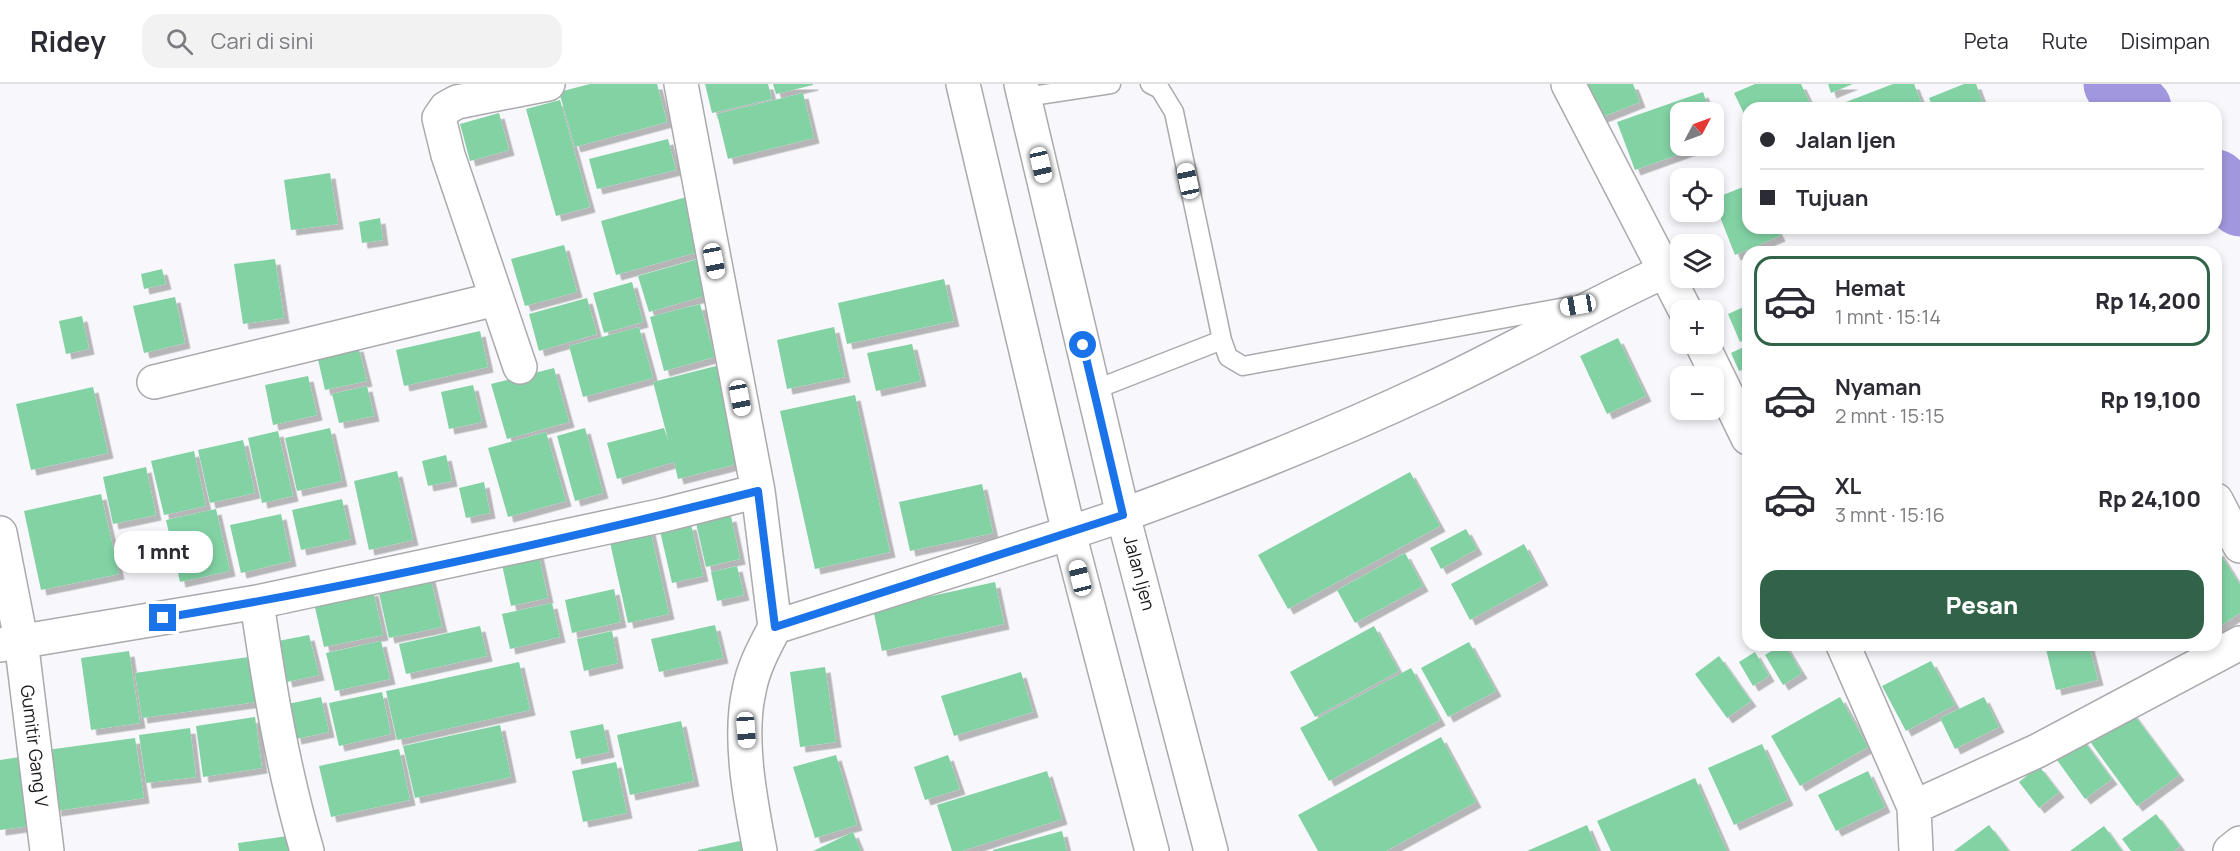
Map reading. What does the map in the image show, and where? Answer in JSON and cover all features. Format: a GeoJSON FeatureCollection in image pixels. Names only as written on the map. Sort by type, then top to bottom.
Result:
{"type":"FeatureCollection","features":[{"type":"Feature","properties":{"kind":"street"},"geometry":{"type":"LineString","coordinates":[[520,367],[448,155],[439,118],[446,108],[458,102],[548,84]]}},
{"type":"Feature","properties":{"kind":"street"},"geometry":{"type":"LineString","coordinates":[[681,84],[758,491],[775,627],[757,660],[748,692],[750,797],[760,851]]}},
{"type":"Feature","properties":{"kind":"street"},"geometry":{"type":"LineString","coordinates":[[963,84],[1069,533],[1152,851]]}},
{"type":"Feature","properties":{"kind":"street"},"geometry":{"type":"LineString","coordinates":[[1568,84],[1680,300]]}},
{"type":"Feature","properties":{"kind":"street","name":"Jalan Ijen"},"geometry":{"type":"LineString","coordinates":[[1023,91],[1123,515],[1211,851]]}},
{"type":"Feature","properties":{"kind":"street"},"geometry":{"type":"LineString","coordinates":[[775,627],[1069,533],[1240,472],[1430,389],[1600,301],[1665,271]]}},
{"type":"Feature","properties":{"kind":"street"},"geometry":{"type":"LineString","coordinates":[[154,382],[496,299]]}},
{"type":"Feature","properties":{"kind":"street"},"geometry":{"type":"LineString","coordinates":[[1707,354],[1742,426]]}},
{"type":"Feature","properties":{"kind":"street"},"geometry":{"type":"LineString","coordinates":[[10,642],[257,602],[664,515],[758,491]]}},
{"type":"Feature","properties":{"kind":"street"},"geometry":{"type":"LineString","coordinates":[[2222,512],[2240,546]]}},
{"type":"Feature","properties":{"kind":"street","name":"Gumitir Gang V"},"geometry":{"type":"LineString","coordinates":[[0,532],[10,642],[47,851]]}},
{"type":"Feature","properties":{"kind":"street"},"geometry":{"type":"LineString","coordinates":[[257,602],[267,676],[284,764],[307,851]]}},
{"type":"Feature","properties":{"kind":"street"},"geometry":{"type":"LineString","coordinates":[[1914,807],[2037,751],[2240,643]]}},
{"type":"Feature","properties":{"kind":"street"},"geometry":{"type":"LineString","coordinates":[[1846,651],[1914,807],[1916,851]]}},
{"type":"Feature","properties":{"kind":"street"},"geometry":{"type":"LineString","coordinates":[[2230,851],[2240,843]]}},
{"type":"Feature","properties":{"kind":"lane"},"geometry":{"type":"LineString","coordinates":[[1023,91],[1111,84]]}},
{"type":"Feature","properties":{"kind":"lane"},"geometry":{"type":"LineString","coordinates":[[1150,84],[1160,89],[1174,112],[1221,340],[1228,357],[1243,366],[1600,301]]}},
{"type":"Feature","properties":{"kind":"lane"},"geometry":{"type":"LineString","coordinates":[[1094,390],[1221,340]]}},
{"type":"Feature","properties":{"kind":"building"},"geometry":{"type":"Polygon","coordinates":[[[590,84],[657,84],[667,122],[575,147],[559,92],[590,84]]]}},
{"type":"Feature","properties":{"kind":"building"},"geometry":{"type":"Polygon","coordinates":[[[705,84],[768,84],[772,99],[712,113],[705,84]]]}},
{"type":"Feature","properties":{"kind":"building"},"geometry":{"type":"Polygon","coordinates":[[[773,84],[813,84],[813,85],[776,94],[773,84]]]}},
{"type":"Feature","properties":{"kind":"building"},"geometry":{"type":"Polygon","coordinates":[[[1586,84],[1633,84],[1640,102],[1600,118],[1586,84]]]}},
{"type":"Feature","properties":{"kind":"building"},"geometry":{"type":"Polygon","coordinates":[[[1755,84],[1801,84],[1810,102],[1742,102],[1742,110],[1734,93],[1755,84]]]}},
{"type":"Feature","properties":{"kind":"building"},"geometry":{"type":"Polygon","coordinates":[[[1828,84],[1853,84],[1831,93],[1828,84]]]}},
{"type":"Feature","properties":{"kind":"building"},"geometry":{"type":"Polygon","coordinates":[[[1893,84],[1914,84],[1921,102],[1846,102],[1893,84]]]}},
{"type":"Feature","properties":{"kind":"building"},"geometry":{"type":"Polygon","coordinates":[[[1964,84],[1976,84],[1983,102],[1931,102],[1929,98],[1964,84]]]}},
{"type":"Feature","properties":{"kind":"building"},"geometry":{"type":"Polygon","coordinates":[[[1703,92],[1706,102],[1674,102],[1703,92]]]}},
{"type":"Feature","properties":{"kind":"building"},"geometry":{"type":"Polygon","coordinates":[[[803,93],[814,138],[728,159],[717,114],[803,93]]]}},
{"type":"Feature","properties":{"kind":"building"},"geometry":{"type":"Polygon","coordinates":[[[560,100],[590,207],[556,216],[526,109],[560,100]]]}},
{"type":"Feature","properties":{"kind":"building"},"geometry":{"type":"Polygon","coordinates":[[[1670,104],[1670,156],[1674,156],[1635,170],[1617,122],[1670,104]]]}},
{"type":"Feature","properties":{"kind":"building"},"geometry":{"type":"Polygon","coordinates":[[[499,113],[509,150],[470,161],[460,124],[499,113]]]}},
{"type":"Feature","properties":{"kind":"building"},"geometry":{"type":"Polygon","coordinates":[[[668,139],[676,170],[597,189],[589,159],[668,139]]]}},
{"type":"Feature","properties":{"kind":"building"},"geometry":{"type":"Polygon","coordinates":[[[330,173],[338,224],[291,230],[284,180],[330,173]]]}},
{"type":"Feature","properties":{"kind":"building"},"geometry":{"type":"Polygon","coordinates":[[[1742,187],[1742,234],[1779,234],[1780,236],[1756,246],[1742,246],[1742,252],[1735,255],[1722,222],[1724,222],[1724,195],[1742,187]]]}},
{"type":"Feature","properties":{"kind":"building"},"geometry":{"type":"Polygon","coordinates":[[[690,196],[705,250],[616,275],[601,221],[690,196]]]}},
{"type":"Feature","properties":{"kind":"building"},"geometry":{"type":"Polygon","coordinates":[[[380,218],[383,240],[362,243],[359,222],[380,218]]]}},
{"type":"Feature","properties":{"kind":"building"},"geometry":{"type":"Polygon","coordinates":[[[564,245],[577,292],[525,306],[511,259],[564,245]]]}},
{"type":"Feature","properties":{"kind":"building"},"geometry":{"type":"Polygon","coordinates":[[[705,257],[715,293],[649,312],[638,276],[705,257]]]}},
{"type":"Feature","properties":{"kind":"building"},"geometry":{"type":"Polygon","coordinates":[[[275,259],[284,318],[243,324],[234,264],[275,259]]]}},
{"type":"Feature","properties":{"kind":"building"},"geometry":{"type":"Polygon","coordinates":[[[162,269],[166,284],[144,289],[141,274],[162,269]]]}},
{"type":"Feature","properties":{"kind":"building"},"geometry":{"type":"Polygon","coordinates":[[[944,279],[954,321],[847,344],[838,303],[944,279]]]}},
{"type":"Feature","properties":{"kind":"building"},"geometry":{"type":"Polygon","coordinates":[[[632,282],[643,322],[604,333],[593,293],[632,282]]]}},
{"type":"Feature","properties":{"kind":"building"},"geometry":{"type":"Polygon","coordinates":[[[175,297],[185,343],[144,353],[133,306],[175,297]]]}},
{"type":"Feature","properties":{"kind":"building"},"geometry":{"type":"Polygon","coordinates":[[[587,298],[597,334],[539,351],[529,314],[587,298]]]}},
{"type":"Feature","properties":{"kind":"building"},"geometry":{"type":"Polygon","coordinates":[[[700,304],[715,357],[664,371],[650,317],[700,304]]]}},
{"type":"Feature","properties":{"kind":"building"},"geometry":{"type":"Polygon","coordinates":[[[1742,308],[1742,341],[1740,342],[1728,314],[1742,308]]]}},
{"type":"Feature","properties":{"kind":"building"},"geometry":{"type":"Polygon","coordinates":[[[82,316],[89,349],[66,354],[59,321],[82,316]]]}},
{"type":"Feature","properties":{"kind":"building"},"geometry":{"type":"Polygon","coordinates":[[[639,327],[653,378],[583,397],[569,346],[639,327]]]}},
{"type":"Feature","properties":{"kind":"building"},"geometry":{"type":"Polygon","coordinates":[[[834,327],[845,377],[787,389],[777,340],[834,327]]]}},
{"type":"Feature","properties":{"kind":"building"},"geometry":{"type":"Polygon","coordinates":[[[480,331],[488,367],[404,386],[396,350],[480,331]]]}},
{"type":"Feature","properties":{"kind":"building"},"geometry":{"type":"Polygon","coordinates":[[[1618,338],[1646,396],[1607,414],[1580,356],[1618,338]]]}},
{"type":"Feature","properties":{"kind":"building"},"geometry":{"type":"Polygon","coordinates":[[[912,344],[921,381],[876,391],[867,353],[912,344]]]}},
{"type":"Feature","properties":{"kind":"building"},"geometry":{"type":"Polygon","coordinates":[[[358,346],[367,381],[325,390],[317,355],[358,346]]]}},
{"type":"Feature","properties":{"kind":"building"},"geometry":{"type":"Polygon","coordinates":[[[1742,348],[1742,370],[1739,371],[1731,353],[1742,348]]]}},
{"type":"Feature","properties":{"kind":"building"},"geometry":{"type":"Polygon","coordinates":[[[720,365],[745,462],[678,479],[674,462],[617,479],[607,443],[664,428],[669,443],[653,382],[720,365]]]}},
{"type":"Feature","properties":{"kind":"building"},"geometry":{"type":"Polygon","coordinates":[[[554,368],[569,422],[507,439],[491,384],[554,368]]]}},
{"type":"Feature","properties":{"kind":"building"},"geometry":{"type":"Polygon","coordinates":[[[308,376],[317,415],[273,425],[265,385],[308,376]]]}},
{"type":"Feature","properties":{"kind":"building"},"geometry":{"type":"Polygon","coordinates":[[[473,385],[482,422],[449,429],[441,392],[473,385]]]}},
{"type":"Feature","properties":{"kind":"building"},"geometry":{"type":"Polygon","coordinates":[[[367,386],[374,416],[339,423],[332,394],[367,386]]]}},
{"type":"Feature","properties":{"kind":"building"},"geometry":{"type":"Polygon","coordinates":[[[93,387],[108,453],[31,470],[16,404],[93,387]]]}},
{"type":"Feature","properties":{"kind":"building"},"geometry":{"type":"Polygon","coordinates":[[[855,395],[890,552],[815,569],[780,411],[855,395]]]}},
{"type":"Feature","properties":{"kind":"building"},"geometry":{"type":"Polygon","coordinates":[[[330,428],[342,481],[297,491],[285,438],[330,428]]]}},
{"type":"Feature","properties":{"kind":"building"},"geometry":{"type":"Polygon","coordinates":[[[585,428],[603,493],[575,501],[557,436],[585,428]]]}},
{"type":"Feature","properties":{"kind":"building"},"geometry":{"type":"Polygon","coordinates":[[[278,431],[293,496],[262,503],[248,438],[278,431]]]}},
{"type":"Feature","properties":{"kind":"building"},"geometry":{"type":"Polygon","coordinates":[[[546,432],[566,501],[508,517],[488,448],[546,432]]]}},
{"type":"Feature","properties":{"kind":"building"},"geometry":{"type":"Polygon","coordinates":[[[243,440],[255,493],[210,503],[198,450],[243,440]]]}},
{"type":"Feature","properties":{"kind":"building"},"geometry":{"type":"Polygon","coordinates":[[[194,451],[206,506],[164,515],[151,461],[194,451]]]}},
{"type":"Feature","properties":{"kind":"building"},"geometry":{"type":"Polygon","coordinates":[[[446,455],[452,481],[428,486],[422,461],[446,455]]]}},
{"type":"Feature","properties":{"kind":"building"},"geometry":{"type":"Polygon","coordinates":[[[146,467],[156,515],[113,524],[103,477],[146,467]]]}},
{"type":"Feature","properties":{"kind":"building"},"geometry":{"type":"Polygon","coordinates":[[[397,471],[413,540],[369,550],[354,481],[397,471]]]}},
{"type":"Feature","properties":{"kind":"building"},"geometry":{"type":"Polygon","coordinates":[[[1410,472],[1440,526],[1288,609],[1258,555],[1410,472]]]}},
{"type":"Feature","properties":{"kind":"building"},"geometry":{"type":"Polygon","coordinates":[[[484,482],[490,513],[466,518],[459,488],[484,482]]]}},
{"type":"Feature","properties":{"kind":"building"},"geometry":{"type":"Polygon","coordinates":[[[982,484],[993,533],[910,551],[899,502],[982,484]]]}},
{"type":"Feature","properties":{"kind":"building"},"geometry":{"type":"Polygon","coordinates":[[[101,494],[119,574],[41,590],[24,511],[101,494]]]}},
{"type":"Feature","properties":{"kind":"building"},"geometry":{"type":"Polygon","coordinates":[[[342,499],[351,539],[301,550],[292,510],[342,499]]]}},
{"type":"Feature","properties":{"kind":"building"},"geometry":{"type":"Polygon","coordinates":[[[216,509],[230,571],[180,582],[166,520],[216,509]]]}},
{"type":"Feature","properties":{"kind":"building"},"geometry":{"type":"Polygon","coordinates":[[[281,514],[291,561],[241,573],[230,525],[281,514]]]}},
{"type":"Feature","properties":{"kind":"building"},"geometry":{"type":"Polygon","coordinates":[[[731,516],[740,559],[706,567],[696,523],[731,516]]]}},
{"type":"Feature","properties":{"kind":"building"},"geometry":{"type":"Polygon","coordinates":[[[691,524],[703,576],[672,583],[660,531],[691,524]]]}},
{"type":"Feature","properties":{"kind":"building"},"geometry":{"type":"Polygon","coordinates":[[[650,529],[669,614],[628,623],[609,538],[650,529]]]}},
{"type":"Feature","properties":{"kind":"building"},"geometry":{"type":"Polygon","coordinates":[[[1466,529],[1477,549],[1441,569],[1430,548],[1466,529]]]}},
{"type":"Feature","properties":{"kind":"building"},"geometry":{"type":"Polygon","coordinates":[[[1524,544],[1543,580],[1470,620],[1451,584],[1524,544]]]}},
{"type":"Feature","properties":{"kind":"building"},"geometry":{"type":"Polygon","coordinates":[[[538,552],[548,598],[511,606],[501,560],[538,552]]]}},
{"type":"Feature","properties":{"kind":"building"},"geometry":{"type":"Polygon","coordinates":[[[1405,553],[1423,586],[1355,623],[1337,590],[1405,553]]]}},
{"type":"Feature","properties":{"kind":"building"},"geometry":{"type":"Polygon","coordinates":[[[2222,556],[2240,585],[2240,613],[2222,625],[2222,556]]]}},
{"type":"Feature","properties":{"kind":"building"},"geometry":{"type":"Polygon","coordinates":[[[737,566],[744,595],[717,601],[711,572],[737,566]]]}},
{"type":"Feature","properties":{"kind":"building"},"geometry":{"type":"Polygon","coordinates":[[[429,572],[442,627],[389,638],[377,584],[429,572]]]}},
{"type":"Feature","properties":{"kind":"building"},"geometry":{"type":"Polygon","coordinates":[[[995,582],[1004,624],[882,651],[873,609],[995,582]]]}},
{"type":"Feature","properties":{"kind":"building"},"geometry":{"type":"Polygon","coordinates":[[[614,589],[621,622],[572,633],[565,600],[614,589]]]}},
{"type":"Feature","properties":{"kind":"building"},"geometry":{"type":"Polygon","coordinates":[[[373,590],[383,635],[324,647],[314,603],[373,590]]]}},
{"type":"Feature","properties":{"kind":"building"},"geometry":{"type":"Polygon","coordinates":[[[552,603],[560,637],[510,649],[502,614],[552,603]]]}},
{"type":"Feature","properties":{"kind":"building"},"geometry":{"type":"Polygon","coordinates":[[[715,625],[723,658],[659,672],[651,639],[715,625]]]}},
{"type":"Feature","properties":{"kind":"building"},"geometry":{"type":"Polygon","coordinates":[[[480,626],[487,656],[406,674],[399,644],[480,626]]]}},
{"type":"Feature","properties":{"kind":"building"},"geometry":{"type":"Polygon","coordinates":[[[1374,626],[1399,671],[1315,717],[1290,672],[1374,626]]]}},
{"type":"Feature","properties":{"kind":"building"},"geometry":{"type":"Polygon","coordinates":[[[612,631],[618,663],[584,671],[577,639],[612,631]]]}},
{"type":"Feature","properties":{"kind":"building"},"geometry":{"type":"Polygon","coordinates":[[[309,635],[319,675],[287,682],[278,641],[309,635]]]}},
{"type":"Feature","properties":{"kind":"building"},"geometry":{"type":"Polygon","coordinates":[[[381,641],[390,679],[335,691],[326,653],[381,641]]]}},
{"type":"Feature","properties":{"kind":"building"},"geometry":{"type":"Polygon","coordinates":[[[1469,642],[1496,691],[1448,717],[1421,668],[1469,642]]]}},
{"type":"Feature","properties":{"kind":"building"},"geometry":{"type":"Polygon","coordinates":[[[129,651],[140,723],[91,730],[81,658],[129,651]]]}},
{"type":"Feature","properties":{"kind":"building"},"geometry":{"type":"Polygon","coordinates":[[[1771,651],[1789,651],[1802,673],[1783,685],[1765,655],[1771,651]]]}},
{"type":"Feature","properties":{"kind":"building"},"geometry":{"type":"Polygon","coordinates":[[[2046,651],[2091,651],[2098,680],[2056,690],[2046,651]]]}},
{"type":"Feature","properties":{"kind":"building"},"geometry":{"type":"Polygon","coordinates":[[[1755,652],[1769,676],[1753,686],[1739,662],[1755,652]]]}},
{"type":"Feature","properties":{"kind":"building"},"geometry":{"type":"Polygon","coordinates":[[[1719,656],[1751,701],[1727,718],[1695,674],[1719,656]]]}},
{"type":"Feature","properties":{"kind":"building"},"geometry":{"type":"Polygon","coordinates":[[[249,657],[256,702],[142,718],[135,673],[249,657]]]}},
{"type":"Feature","properties":{"kind":"building"},"geometry":{"type":"Polygon","coordinates":[[[1931,661],[1955,705],[1906,731],[1882,686],[1931,661]]]}},
{"type":"Feature","properties":{"kind":"building"},"geometry":{"type":"Polygon","coordinates":[[[519,662],[530,710],[397,740],[386,691],[519,662]]]}},
{"type":"Feature","properties":{"kind":"building"},"geometry":{"type":"Polygon","coordinates":[[[825,667],[836,742],[800,747],[790,672],[825,667]]]}},
{"type":"Feature","properties":{"kind":"building"},"geometry":{"type":"Polygon","coordinates":[[[1411,668],[1440,720],[1329,781],[1300,728],[1411,668]]]}},
{"type":"Feature","properties":{"kind":"building"},"geometry":{"type":"Polygon","coordinates":[[[1021,672],[1033,712],[954,736],[941,696],[1021,672]]]}},
{"type":"Feature","properties":{"kind":"building"},"geometry":{"type":"Polygon","coordinates":[[[382,692],[391,734],[339,746],[329,703],[382,692]]]}},
{"type":"Feature","properties":{"kind":"building"},"geometry":{"type":"Polygon","coordinates":[[[321,697],[329,732],[296,739],[288,704],[321,697]]]}},
{"type":"Feature","properties":{"kind":"building"},"geometry":{"type":"Polygon","coordinates":[[[1840,697],[1868,747],[1800,786],[1771,736],[1840,697]]]}},
{"type":"Feature","properties":{"kind":"building"},"geometry":{"type":"Polygon","coordinates":[[[1984,697],[1999,727],[1955,749],[1940,718],[1984,697]]]}},
{"type":"Feature","properties":{"kind":"building"},"geometry":{"type":"Polygon","coordinates":[[[2132,712],[2179,775],[2137,806],[2091,743],[2132,712]]]}},
{"type":"Feature","properties":{"kind":"building"},"geometry":{"type":"Polygon","coordinates":[[[255,717],[262,768],[203,777],[196,726],[255,717]]]}},
{"type":"Feature","properties":{"kind":"building"},"geometry":{"type":"Polygon","coordinates":[[[681,721],[694,781],[630,795],[617,735],[681,721]]]}},
{"type":"Feature","properties":{"kind":"building"},"geometry":{"type":"Polygon","coordinates":[[[603,724],[609,752],[576,759],[570,731],[603,724]]]}},
{"type":"Feature","properties":{"kind":"building"},"geometry":{"type":"Polygon","coordinates":[[[500,725],[511,777],[415,798],[403,746],[500,725]]]}},
{"type":"Feature","properties":{"kind":"building"},"geometry":{"type":"Polygon","coordinates":[[[190,728],[196,777],[146,783],[139,735],[190,728]]]}},
{"type":"Feature","properties":{"kind":"building"},"geometry":{"type":"Polygon","coordinates":[[[2078,733],[2112,779],[2085,799],[2052,753],[2078,733]]]}},
{"type":"Feature","properties":{"kind":"building"},"geometry":{"type":"Polygon","coordinates":[[[1441,737],[1476,802],[1386,851],[1318,851],[1298,815],[1441,737]]]}},
{"type":"Feature","properties":{"kind":"building"},"geometry":{"type":"Polygon","coordinates":[[[135,738],[144,798],[56,811],[47,750],[135,738]]]}},
{"type":"Feature","properties":{"kind":"building"},"geometry":{"type":"Polygon","coordinates":[[[1762,744],[1788,800],[1734,825],[1708,768],[1762,744]]]}},
{"type":"Feature","properties":{"kind":"building"},"geometry":{"type":"Polygon","coordinates":[[[399,749],[410,800],[331,817],[319,766],[399,749]]]}},
{"type":"Feature","properties":{"kind":"building"},"geometry":{"type":"Polygon","coordinates":[[[836,755],[857,825],[815,838],[793,767],[836,755]]]}},
{"type":"Feature","properties":{"kind":"building"},"geometry":{"type":"Polygon","coordinates":[[[948,755],[960,789],[925,800],[914,767],[948,755]]]}},
{"type":"Feature","properties":{"kind":"building"},"geometry":{"type":"Polygon","coordinates":[[[20,757],[30,826],[0,830],[0,760],[20,757]]]}},
{"type":"Feature","properties":{"kind":"building"},"geometry":{"type":"Polygon","coordinates":[[[616,762],[627,813],[583,822],[572,771],[616,762]]]}},
{"type":"Feature","properties":{"kind":"building"},"geometry":{"type":"Polygon","coordinates":[[[2039,766],[2059,792],[2039,808],[2019,782],[2039,766]]]}},
{"type":"Feature","properties":{"kind":"building"},"geometry":{"type":"Polygon","coordinates":[[[1047,771],[1062,819],[962,851],[952,851],[937,805],[1047,771]]]}},
{"type":"Feature","properties":{"kind":"building"},"geometry":{"type":"Polygon","coordinates":[[[1868,771],[1885,807],[1836,831],[1818,795],[1868,771]]]}},
{"type":"Feature","properties":{"kind":"building"},"geometry":{"type":"Polygon","coordinates":[[[1695,778],[1727,851],[1611,851],[1597,821],[1695,778]]]}},
{"type":"Feature","properties":{"kind":"building"},"geometry":{"type":"Polygon","coordinates":[[[2156,814],[2180,846],[2174,851],[2131,851],[2122,839],[2156,814]]]}},
{"type":"Feature","properties":{"kind":"building"},"geometry":{"type":"Polygon","coordinates":[[[1587,825],[1598,851],[1527,851],[1587,825]]]}},
{"type":"Feature","properties":{"kind":"building"},"geometry":{"type":"Polygon","coordinates":[[[1989,825],[2009,851],[1954,851],[1989,825]]]}},
{"type":"Feature","properties":{"kind":"building"},"geometry":{"type":"Polygon","coordinates":[[[2104,826],[2122,851],[2070,851],[2104,826]]]}},
{"type":"Feature","properties":{"kind":"building"},"geometry":{"type":"Polygon","coordinates":[[[1062,831],[1067,851],[993,851],[993,850],[1062,831]]]}},
{"type":"Feature","properties":{"kind":"building"},"geometry":{"type":"Polygon","coordinates":[[[853,832],[861,851],[813,851],[853,832]]]}},
{"type":"Feature","properties":{"kind":"building"},"geometry":{"type":"Polygon","coordinates":[[[295,835],[297,851],[239,851],[238,843],[295,835]]]}},
{"type":"Feature","properties":{"kind":"building"},"geometry":{"type":"Polygon","coordinates":[[[749,839],[752,851],[698,851],[698,850],[749,839]]]}},
{"type":"Feature","properties":{"kind":"waterway"},"geometry":{"type":"LineString","coordinates":[[2115,84],[2134,102]]}},
{"type":"Feature","properties":{"kind":"waterway"},"geometry":{"type":"LineString","coordinates":[[2222,187],[2240,205]]}},
{"type":"Feature","properties":{"kind":"route"},"geometry":{"type":"LineString","coordinates":[[163,618],[257,602],[664,515],[758,491],[775,627],[981,563],[1123,515],[1083,345]]}}]}
